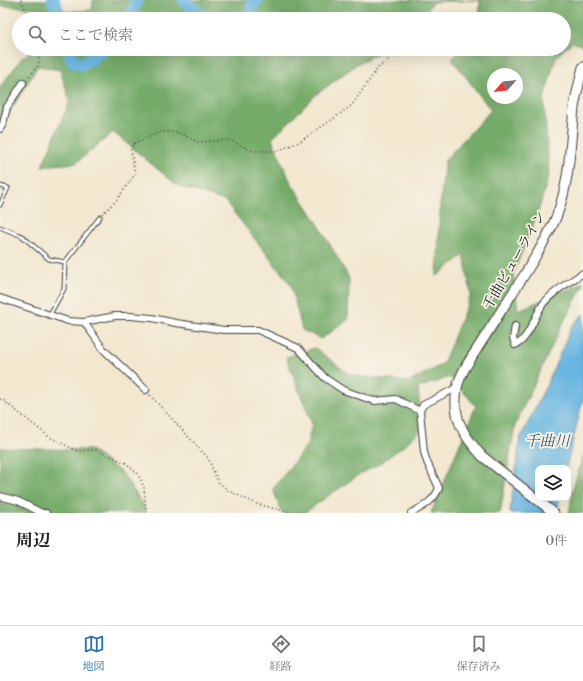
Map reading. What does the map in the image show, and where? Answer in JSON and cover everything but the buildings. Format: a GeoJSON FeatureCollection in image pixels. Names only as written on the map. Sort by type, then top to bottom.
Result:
{"type":"FeatureCollection","features":[{"type":"Feature","properties":{"kind":"street","name":"千曲ビューライン"},"geometry":{"type":"LineString","coordinates":[[554,513],[482,456],[464,435],[457,416],[456,400],[458,387],[468,365],[540,249],[557,215],[564,195],[575,106],[583,67]]}},
{"type":"Feature","properties":{"kind":"street"},"geometry":{"type":"LineString","coordinates":[[0,129],[3,124],[7,107],[23,84]]}},
{"type":"Feature","properties":{"kind":"street"},"geometry":{"type":"LineString","coordinates":[[515,326],[512,338],[515,345],[522,341],[544,303],[560,288],[583,272]]}},
{"type":"Feature","properties":{"kind":"street"},"geometry":{"type":"LineString","coordinates":[[0,298],[68,321],[84,322],[115,316],[130,316],[152,318],[224,330],[258,330],[298,348],[325,378],[343,390],[374,401],[396,399],[420,411]]}},
{"type":"Feature","properties":{"kind":"street"},"geometry":{"type":"LineString","coordinates":[[84,322],[104,350],[146,390]]}},
{"type":"Feature","properties":{"kind":"street"},"geometry":{"type":"LineString","coordinates":[[411,513],[427,504],[436,495],[439,488],[424,452],[420,411],[424,405],[458,387]]}},
{"type":"Feature","properties":{"kind":"street"},"geometry":{"type":"LineString","coordinates":[[0,496],[18,501],[42,513],[46,513]]}},
{"type":"Feature","properties":{"kind":"lane"},"geometry":{"type":"LineString","coordinates":[[0,186],[8,188],[0,205]]}},
{"type":"Feature","properties":{"kind":"lane"},"geometry":{"type":"LineString","coordinates":[[50,314],[64,289],[65,262],[100,217]]}},
{"type":"Feature","properties":{"kind":"lane"},"geometry":{"type":"LineString","coordinates":[[0,227],[22,236],[49,259],[65,262]]}},
{"type":"Feature","properties":{"kind":"path"},"geometry":{"type":"LineString","coordinates":[[21,0],[27,12]]}},
{"type":"Feature","properties":{"kind":"path"},"geometry":{"type":"LineString","coordinates":[[23,84],[38,66],[39,56]]}},
{"type":"Feature","properties":{"kind":"path"},"geometry":{"type":"LineString","coordinates":[[100,217],[116,201],[135,174],[131,150],[133,144],[160,132],[177,132],[198,142],[230,140],[253,151],[277,151],[299,142],[334,119],[352,104],[378,68],[389,59],[399,56]]}},
{"type":"Feature","properties":{"kind":"path"},"geometry":{"type":"LineString","coordinates":[[146,390],[208,458],[218,482],[228,491],[257,504],[292,513]]}},
{"type":"Feature","properties":{"kind":"path"},"geometry":{"type":"LineString","coordinates":[[0,399],[48,436],[61,443],[78,451],[96,450],[126,463],[138,474],[144,487],[146,513]]}},
{"type":"Feature","properties":{"kind":"green space"},"geometry":{"type":"Polygon","coordinates":[[[0,0],[54,0],[59,12],[42,12],[40,8],[0,6],[0,0]]]}},
{"type":"Feature","properties":{"kind":"green space"},"geometry":{"type":"Polygon","coordinates":[[[93,0],[480,0],[433,2],[425,12],[59,12],[92,10],[93,0]]]}},
{"type":"Feature","properties":{"kind":"green space"},"geometry":{"type":"Polygon","coordinates":[[[480,0],[583,0],[583,46],[571,43],[571,12],[479,12],[480,0]]]}},
{"type":"Feature","properties":{"kind":"green space"},"geometry":{"type":"Polygon","coordinates":[[[25,56],[372,56],[357,64],[317,94],[272,139],[290,181],[317,222],[349,278],[348,320],[321,339],[302,330],[291,285],[225,201],[178,186],[113,132],[76,163],[42,166],[70,101],[60,70],[38,66],[0,128],[0,87],[25,56]]]}},
{"type":"Feature","properties":{"kind":"green space"},"geometry":{"type":"Polygon","coordinates":[[[455,56],[557,56],[544,99],[549,174],[538,212],[513,274],[518,310],[583,283],[583,286],[560,329],[515,425],[500,513],[431,513],[476,406],[450,377],[418,388],[422,429],[402,447],[379,464],[357,476],[304,513],[282,513],[273,489],[307,445],[312,424],[286,357],[315,348],[350,375],[409,382],[443,364],[471,295],[464,255],[437,276],[440,205],[445,160],[491,110],[452,59],[455,56]]]}},
{"type":"Feature","properties":{"kind":"green space"},"geometry":{"type":"Polygon","coordinates":[[[0,448],[91,450],[123,474],[145,508],[143,513],[0,513],[0,448]]]}},
{"type":"Feature","properties":{"kind":"green space"},"geometry":{"type":"Polygon","coordinates":[[[583,456],[583,513],[569,513],[574,485],[583,456]]]}},
{"type":"Feature","properties":{"kind":"water","name":"千曲川"},"geometry":{"type":"Polygon","coordinates":[[[583,314],[583,399],[567,465],[535,465],[535,501],[559,501],[556,513],[510,513],[520,439],[547,384],[572,326],[583,314]]]}},
{"type":"Feature","properties":{"kind":"waterway"},"geometry":{"type":"LineString","coordinates":[[53,0],[59,12]]}},
{"type":"Feature","properties":{"kind":"waterway"},"geometry":{"type":"LineString","coordinates":[[132,12],[137,0]]}},
{"type":"Feature","properties":{"kind":"waterway"},"geometry":{"type":"LineString","coordinates":[[184,0],[198,12]]}},
{"type":"Feature","properties":{"kind":"waterway"},"geometry":{"type":"LineString","coordinates":[[251,12],[252,4],[257,0]]}},
{"type":"Feature","properties":{"kind":"waterway"},"geometry":{"type":"LineString","coordinates":[[71,56],[72,60],[80,64],[95,56]]}}]}
